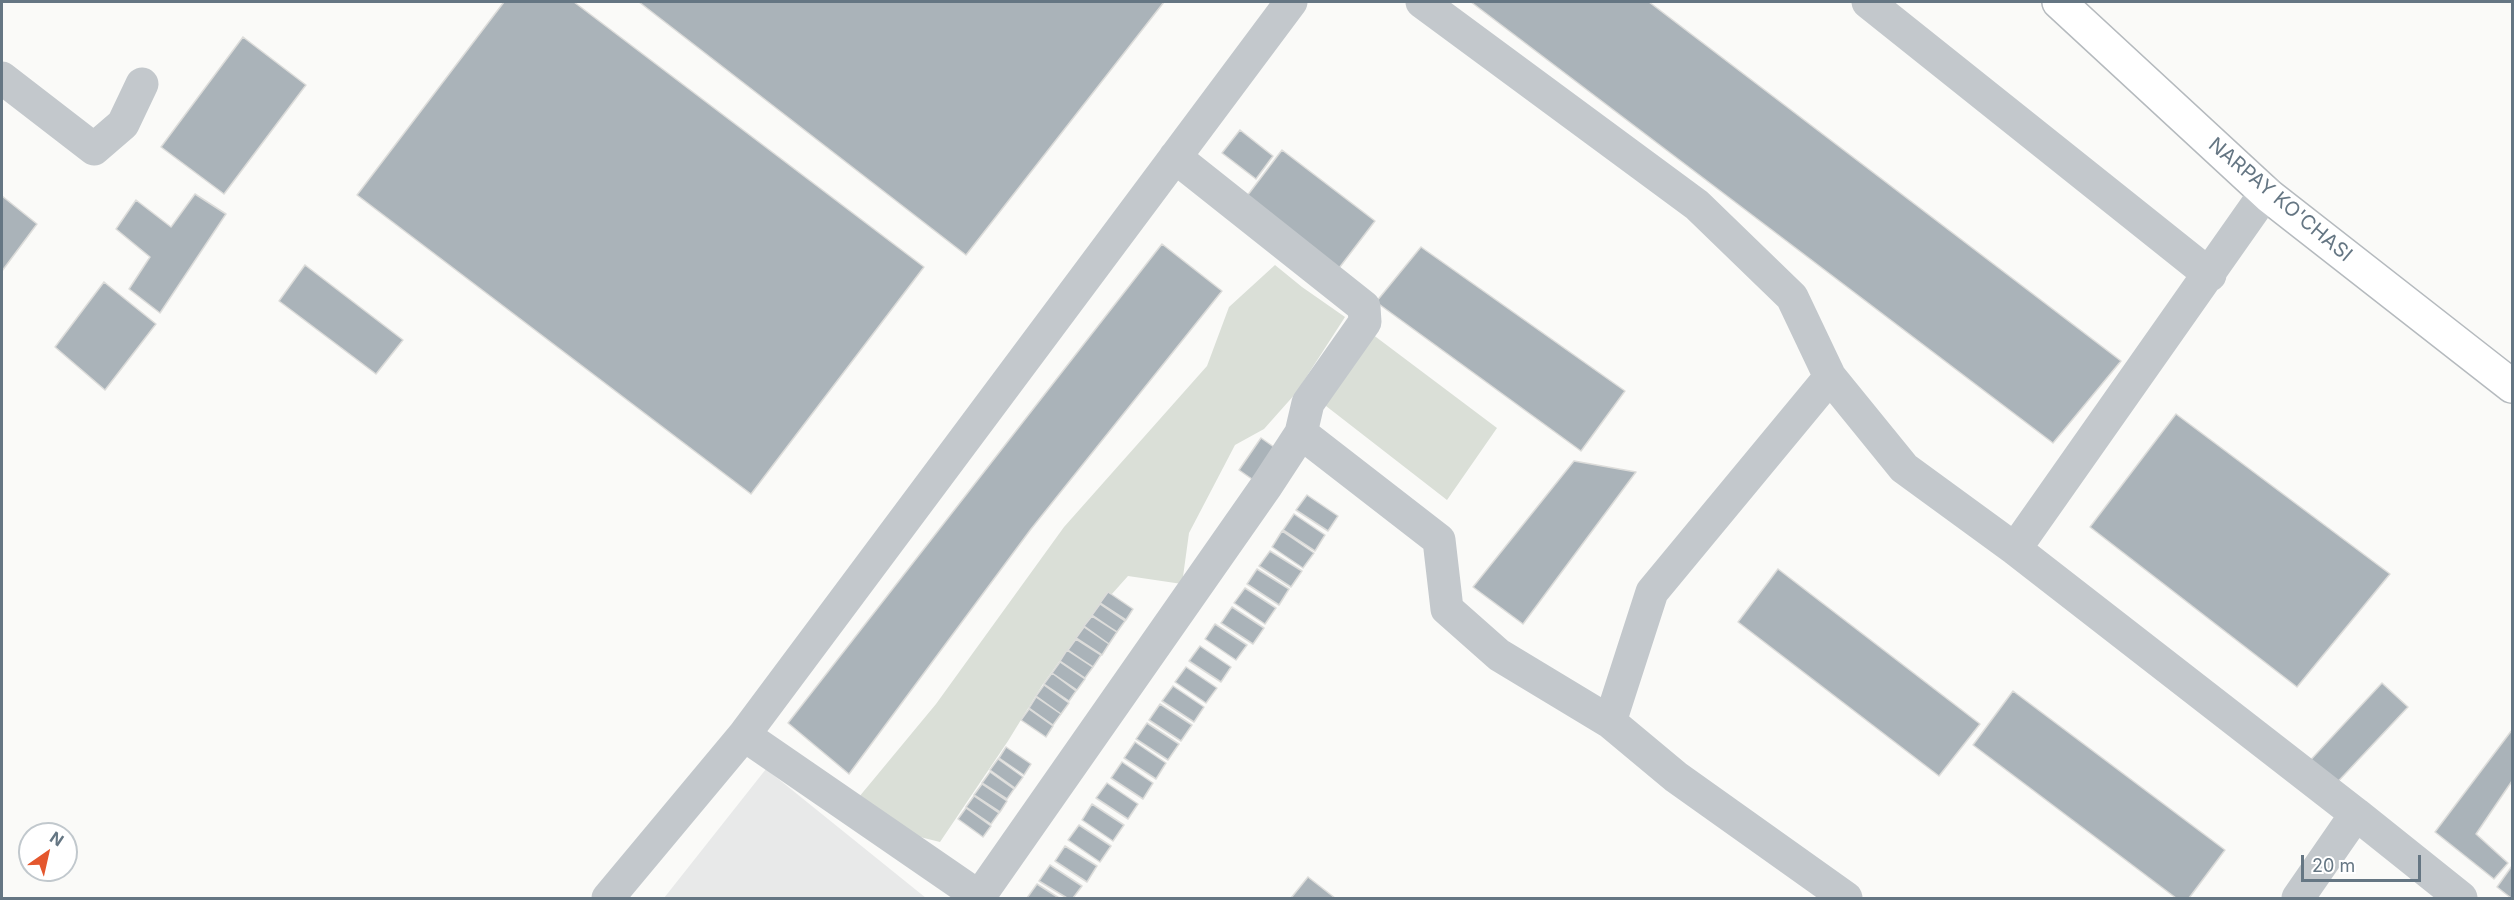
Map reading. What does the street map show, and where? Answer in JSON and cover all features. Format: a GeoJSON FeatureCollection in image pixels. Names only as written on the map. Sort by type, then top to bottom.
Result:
{"type":"FeatureCollection","features":[{"type":"Feature","properties":{"kind":"main road","name":"NARPAY KO'CHASI"},"geometry":{"type":"LineString","coordinates":[[2058,2],[2266,192],[2512,386]]}},
{"type":"Feature","properties":{"kind":"lane"},"geometry":{"type":"LineString","coordinates":[[608,898],[744,735],[1291,2]]}},
{"type":"Feature","properties":{"kind":"lane"},"geometry":{"type":"LineString","coordinates":[[1422,2],[1697,205],[1792,297],[1830,377],[1904,468],[2015,549],[2461,898]]}},
{"type":"Feature","properties":{"kind":"lane"},"geometry":{"type":"LineString","coordinates":[[1868,2],[2210,275]]}},
{"type":"Feature","properties":{"kind":"lane"},"geometry":{"type":"LineString","coordinates":[[2,78],[94,149],[123,124],[142,84]]}},
{"type":"Feature","properties":{"kind":"lane"},"geometry":{"type":"LineString","coordinates":[[744,735],[980,898],[1267,485],[1301,433],[1308,402],[1365,322],[1364,307],[1175,157]]}},
{"type":"Feature","properties":{"kind":"lane"},"geometry":{"type":"LineString","coordinates":[[2015,549],[2210,275],[2266,192]]}},
{"type":"Feature","properties":{"kind":"lane"},"geometry":{"type":"LineString","coordinates":[[1610,722],[1652,592],[1830,377]]}},
{"type":"Feature","properties":{"kind":"lane"},"geometry":{"type":"LineString","coordinates":[[1301,433],[1439,540],[1447,609],[1499,655],[1610,722],[1676,777],[1846,898]]}},
{"type":"Feature","properties":{"kind":"lane"},"geometry":{"type":"LineString","coordinates":[[2298,898],[2356,814]]}},
{"type":"Feature","properties":{"kind":"shaded area"},"geometry":{"type":"Polygon","coordinates":[[[1275,265],[1345,317],[1296,393],[1264,429],[1235,445],[1189,533],[1182,584],[1128,576],[1094,614],[1043,684],[1008,741],[940,842],[920,837],[854,803],[936,704],[1064,527],[1207,366],[1229,307],[1275,265]]]}},
{"type":"Feature","properties":{"kind":"shaded area"},"geometry":{"type":"Polygon","coordinates":[[[1368,331],[1497,428],[1447,500],[1317,399],[1368,331]]]}},
{"type":"Feature","properties":{"kind":"shaded area"},"geometry":{"type":"Polygon","coordinates":[[[766,769],[926,898],[664,898],[766,769]]]}},
{"type":"Feature","properties":{"kind":"building"},"geometry":{"type":"Polygon","coordinates":[[[504,2],[574,2],[924,267],[751,494],[357,195],[504,2]]]}},
{"type":"Feature","properties":{"kind":"building"},"geometry":{"type":"Polygon","coordinates":[[[639,2],[1164,2],[966,255],[639,2]]]}},
{"type":"Feature","properties":{"kind":"building"},"geometry":{"type":"Polygon","coordinates":[[[1471,2],[1649,2],[2121,361],[2053,443],[1471,2]]]}},
{"type":"Feature","properties":{"kind":"building"},"geometry":{"type":"Polygon","coordinates":[[[243,37],[306,85],[224,194],[161,147],[243,37]]]}},
{"type":"Feature","properties":{"kind":"building"},"geometry":{"type":"Polygon","coordinates":[[[1240,130],[1273,156],[1256,179],[1222,153],[1240,130]]]}},
{"type":"Feature","properties":{"kind":"building"},"geometry":{"type":"Polygon","coordinates":[[[1282,150],[1375,221],[1336,272],[1244,200],[1282,150]]]}},
{"type":"Feature","properties":{"kind":"building"},"geometry":{"type":"Polygon","coordinates":[[[195,194],[226,214],[160,313],[129,289],[150,257],[116,229],[136,200],[171,227],[195,194]]]}},
{"type":"Feature","properties":{"kind":"building"},"geometry":{"type":"Polygon","coordinates":[[[2,196],[37,224],[2,271],[2,196]]]}},
{"type":"Feature","properties":{"kind":"building"},"geometry":{"type":"Polygon","coordinates":[[[1162,244],[1222,291],[1031,529],[849,774],[788,723],[1162,244]]]}},
{"type":"Feature","properties":{"kind":"building"},"geometry":{"type":"Polygon","coordinates":[[[1421,247],[1625,391],[1581,451],[1376,302],[1421,247]]]}},
{"type":"Feature","properties":{"kind":"building"},"geometry":{"type":"Polygon","coordinates":[[[305,265],[403,340],[376,374],[279,301],[305,265]]]}},
{"type":"Feature","properties":{"kind":"building"},"geometry":{"type":"Polygon","coordinates":[[[104,282],[156,324],[105,390],[55,347],[104,282]]]}},
{"type":"Feature","properties":{"kind":"building"},"geometry":{"type":"Polygon","coordinates":[[[2176,414],[2390,574],[2297,687],[2090,527],[2176,414]]]}},
{"type":"Feature","properties":{"kind":"building"},"geometry":{"type":"Polygon","coordinates":[[[1261,438],[1281,452],[1259,484],[1239,470],[1261,438]]]}},
{"type":"Feature","properties":{"kind":"building"},"geometry":{"type":"Polygon","coordinates":[[[1574,461],[1636,472],[1523,624],[1473,587],[1574,461]]]}},
{"type":"Feature","properties":{"kind":"building"},"geometry":{"type":"Polygon","coordinates":[[[1307,495],[1338,516],[1328,531],[1296,510],[1307,495]]]}},
{"type":"Feature","properties":{"kind":"building"},"geometry":{"type":"Polygon","coordinates":[[[1294,514],[1325,535],[1315,551],[1283,530],[1294,514]]]}},
{"type":"Feature","properties":{"kind":"building"},"geometry":{"type":"Polygon","coordinates":[[[1282,531],[1314,553],[1303,568],[1272,547],[1282,531]]]}},
{"type":"Feature","properties":{"kind":"building"},"geometry":{"type":"Polygon","coordinates":[[[1270,551],[1302,571],[1291,587],[1259,566],[1270,551]]]}},
{"type":"Feature","properties":{"kind":"building"},"geometry":{"type":"Polygon","coordinates":[[[1257,569],[1289,589],[1279,605],[1247,584],[1257,569]]]}},
{"type":"Feature","properties":{"kind":"building"},"geometry":{"type":"Polygon","coordinates":[[[1778,569],[1980,724],[1939,776],[1738,622],[1778,569]]]}},
{"type":"Feature","properties":{"kind":"building"},"geometry":{"type":"Polygon","coordinates":[[[1245,588],[1276,608],[1265,624],[1234,603],[1245,588]]]}},
{"type":"Feature","properties":{"kind":"building"},"geometry":{"type":"Polygon","coordinates":[[[1108,592],[1133,609],[1126,620],[1100,603],[1108,592]]]}},
{"type":"Feature","properties":{"kind":"building"},"geometry":{"type":"Polygon","coordinates":[[[1100,604],[1125,621],[1117,632],[1092,615],[1100,604]]]}},
{"type":"Feature","properties":{"kind":"building"},"geometry":{"type":"Polygon","coordinates":[[[1232,607],[1264,628],[1253,644],[1221,623],[1232,607]]]}},
{"type":"Feature","properties":{"kind":"building"},"geometry":{"type":"Polygon","coordinates":[[[1092,616],[1117,632],[1109,644],[1084,626],[1092,616]]]}},
{"type":"Feature","properties":{"kind":"building"},"geometry":{"type":"Polygon","coordinates":[[[1215,624],[1247,645],[1236,660],[1205,639],[1215,624]]]}},
{"type":"Feature","properties":{"kind":"building"},"geometry":{"type":"Polygon","coordinates":[[[1084,627],[1109,644],[1102,655],[1076,638],[1084,627]]]}},
{"type":"Feature","properties":{"kind":"building"},"geometry":{"type":"Polygon","coordinates":[[[1076,639],[1101,655],[1093,667],[1068,650],[1076,639]]]}},
{"type":"Feature","properties":{"kind":"building"},"geometry":{"type":"Polygon","coordinates":[[[1200,646],[1231,667],[1221,682],[1189,661],[1200,646]]]}},
{"type":"Feature","properties":{"kind":"building"},"geometry":{"type":"Polygon","coordinates":[[[1067,650],[1093,667],[1085,678],[1060,661],[1067,650]]]}},
{"type":"Feature","properties":{"kind":"building"},"geometry":{"type":"Polygon","coordinates":[[[1060,662],[1085,679],[1077,690],[1052,673],[1060,662]]]}},
{"type":"Feature","properties":{"kind":"building"},"geometry":{"type":"Polygon","coordinates":[[[1186,667],[1217,688],[1206,703],[1175,682],[1186,667]]]}},
{"type":"Feature","properties":{"kind":"building"},"geometry":{"type":"Polygon","coordinates":[[[1052,673],[1076,691],[1069,701],[1044,684],[1052,673]]]}},
{"type":"Feature","properties":{"kind":"building"},"geometry":{"type":"Polygon","coordinates":[[[2382,683],[2408,707],[2330,790],[2305,766],[2382,683]]]}},
{"type":"Feature","properties":{"kind":"building"},"geometry":{"type":"Polygon","coordinates":[[[1044,685],[1069,703],[1061,714],[1036,696],[1044,685]]]}},
{"type":"Feature","properties":{"kind":"building"},"geometry":{"type":"Polygon","coordinates":[[[1173,686],[1204,707],[1194,722],[1162,701],[1173,686]]]}},
{"type":"Feature","properties":{"kind":"building"},"geometry":{"type":"Polygon","coordinates":[[[2013,691],[2225,850],[2189,898],[2176,898],[1973,745],[2013,691]]]}},
{"type":"Feature","properties":{"kind":"building"},"geometry":{"type":"Polygon","coordinates":[[[1036,697],[1061,714],[1053,725],[1029,708],[1036,697]]]}},
{"type":"Feature","properties":{"kind":"building"},"geometry":{"type":"Polygon","coordinates":[[[1160,704],[1192,725],[1181,741],[1149,720],[1160,704]]]}},
{"type":"Feature","properties":{"kind":"building"},"geometry":{"type":"Polygon","coordinates":[[[1029,709],[1053,726],[1046,737],[1021,720],[1029,709]]]}},
{"type":"Feature","properties":{"kind":"building"},"geometry":{"type":"Polygon","coordinates":[[[1147,723],[1179,744],[1168,760],[1136,739],[1147,723]]]}},
{"type":"Feature","properties":{"kind":"building"},"geometry":{"type":"Polygon","coordinates":[[[2512,730],[2512,781],[2476,834],[2508,863],[2494,879],[2435,832],[2512,730]]]}},
{"type":"Feature","properties":{"kind":"building"},"geometry":{"type":"Polygon","coordinates":[[[1135,742],[1166,763],[1156,779],[1124,758],[1135,742]]]}},
{"type":"Feature","properties":{"kind":"building"},"geometry":{"type":"Polygon","coordinates":[[[1006,747],[1031,764],[1024,775],[999,758],[1006,747]]]}},
{"type":"Feature","properties":{"kind":"building"},"geometry":{"type":"Polygon","coordinates":[[[998,759],[1023,777],[1015,788],[990,770],[998,759]]]}},
{"type":"Feature","properties":{"kind":"building"},"geometry":{"type":"Polygon","coordinates":[[[1122,762],[1153,783],[1143,799],[1111,778],[1122,762]]]}},
{"type":"Feature","properties":{"kind":"building"},"geometry":{"type":"Polygon","coordinates":[[[990,772],[1014,789],[1007,799],[982,783],[990,772]]]}},
{"type":"Feature","properties":{"kind":"building"},"geometry":{"type":"Polygon","coordinates":[[[1107,783],[1138,804],[1128,819],[1096,798],[1107,783]]]}},
{"type":"Feature","properties":{"kind":"building"},"geometry":{"type":"Polygon","coordinates":[[[982,784],[1007,801],[1000,812],[974,795],[982,784]]]}},
{"type":"Feature","properties":{"kind":"building"},"geometry":{"type":"Polygon","coordinates":[[[974,796],[999,813],[991,824],[966,807],[974,796]]]}},
{"type":"Feature","properties":{"kind":"building"},"geometry":{"type":"Polygon","coordinates":[[[1092,804],[1124,825],[1113,841],[1082,820],[1092,804]]]}},
{"type":"Feature","properties":{"kind":"building"},"geometry":{"type":"Polygon","coordinates":[[[966,808],[991,826],[983,837],[958,819],[966,808]]]}},
{"type":"Feature","properties":{"kind":"building"},"geometry":{"type":"Polygon","coordinates":[[[1079,825],[1111,846],[1100,862],[1068,840],[1079,825]]]}},
{"type":"Feature","properties":{"kind":"building"},"geometry":{"type":"Polygon","coordinates":[[[1065,846],[1097,866],[1087,882],[1055,861],[1065,846]]]}},
{"type":"Feature","properties":{"kind":"building"},"geometry":{"type":"Polygon","coordinates":[[[1050,865],[1082,886],[1073,898],[1067,898],[1039,881],[1050,865]]]}},
{"type":"Feature","properties":{"kind":"building"},"geometry":{"type":"Polygon","coordinates":[[[2512,866],[2512,898],[2511,898],[2497,887],[2512,866]]]}},
{"type":"Feature","properties":{"kind":"building"},"geometry":{"type":"Polygon","coordinates":[[[1308,877],[1335,898],[1291,898],[1308,877]]]}},
{"type":"Feature","properties":{"kind":"building"},"geometry":{"type":"Polygon","coordinates":[[[1037,884],[1059,898],[1027,898],[1037,884]]]}}]}
